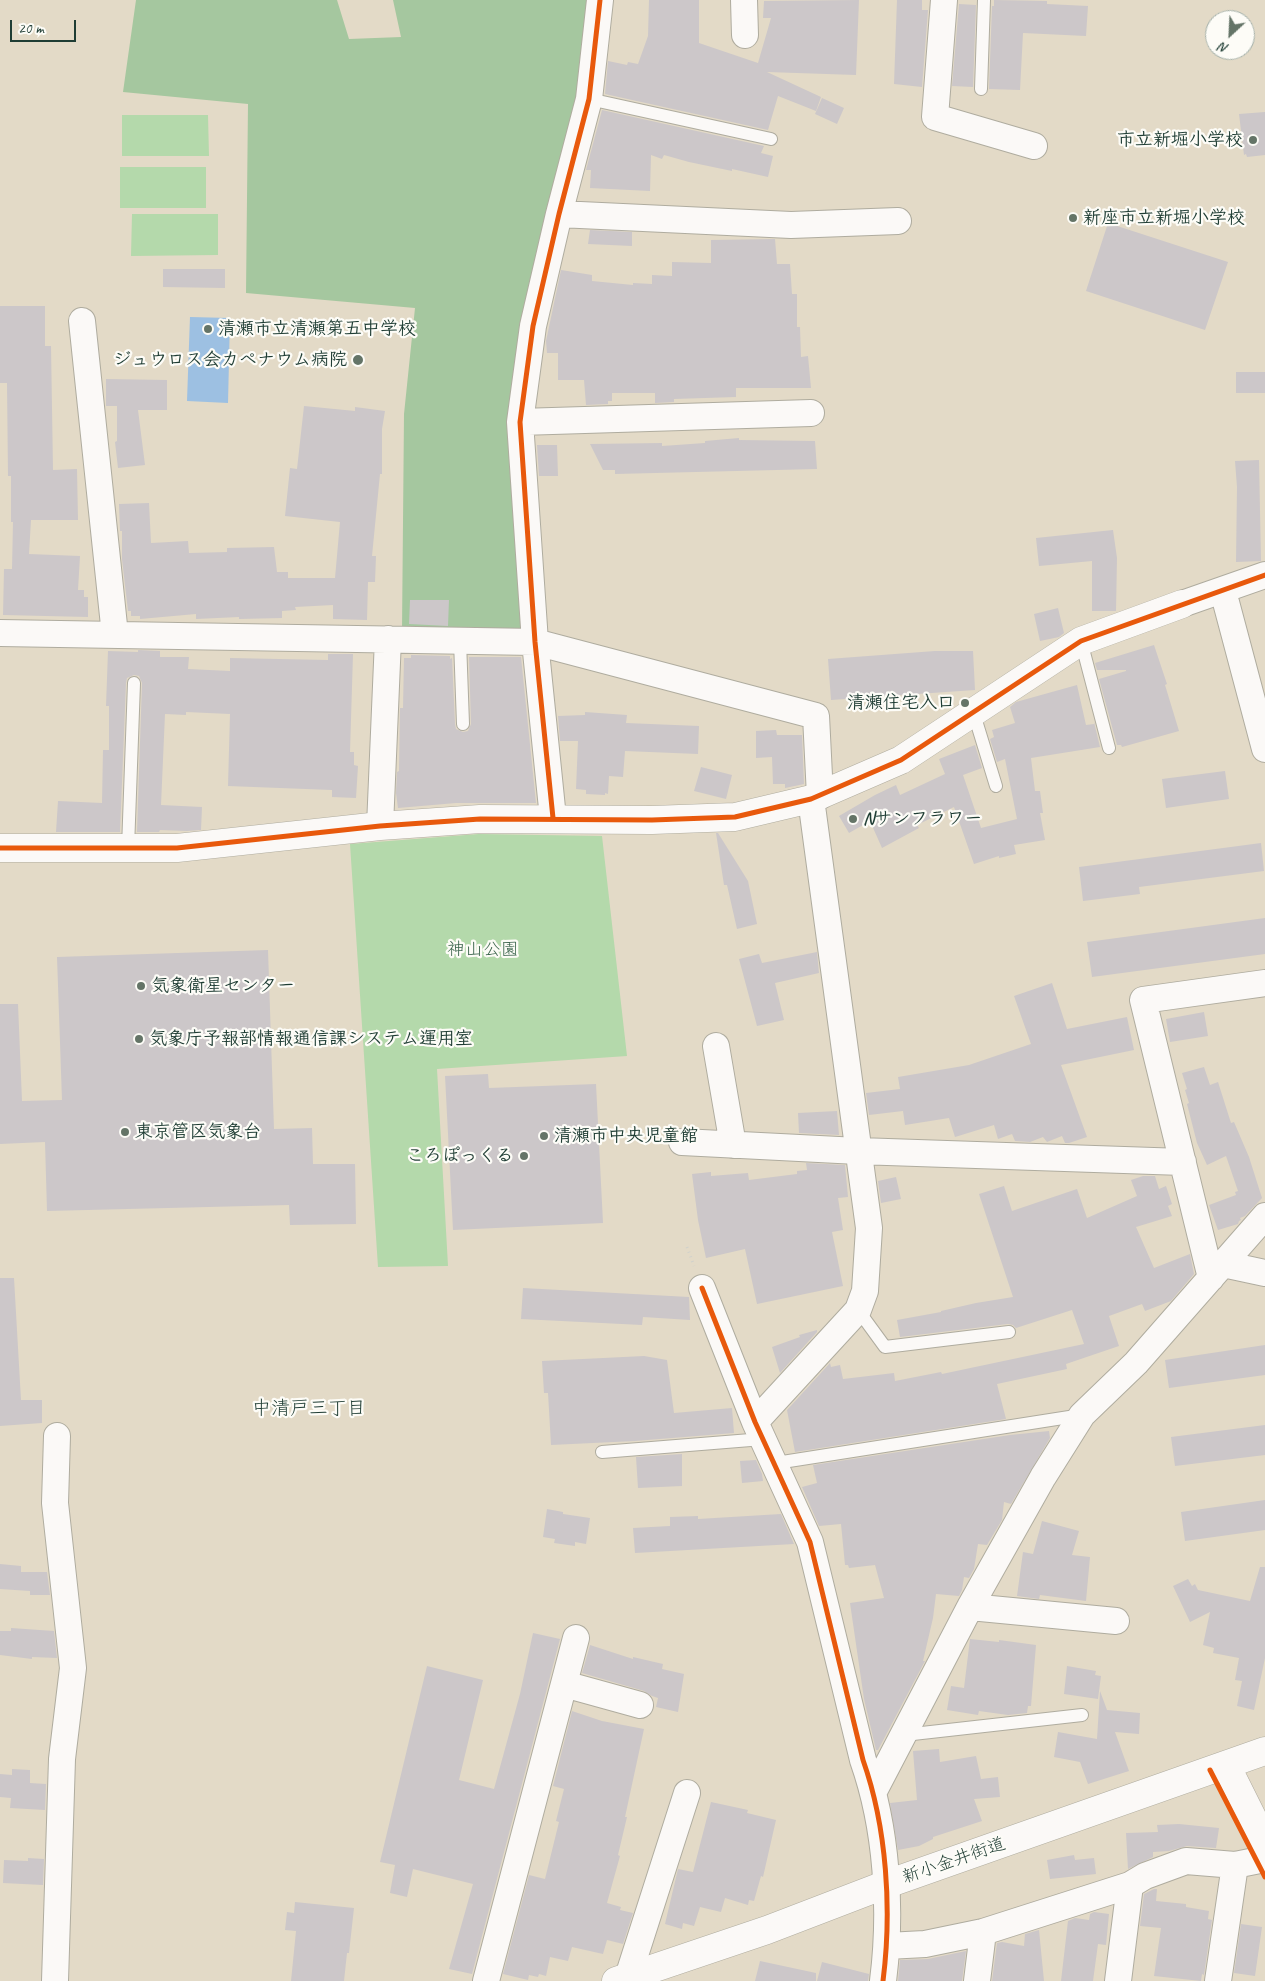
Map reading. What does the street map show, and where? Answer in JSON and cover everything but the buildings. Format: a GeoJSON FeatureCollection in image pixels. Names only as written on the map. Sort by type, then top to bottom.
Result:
{"type":"FeatureCollection","features":[{"type":"Feature","properties":{"kind":"street"},"geometry":{"type":"LineString","coordinates":[[553,818],[535,642],[520,422],[534,326],[559,214],[589,99],[600,0]]}},
{"type":"Feature","properties":{"kind":"street"},"geometry":{"type":"LineString","coordinates":[[744,0],[745,35]]}},
{"type":"Feature","properties":{"kind":"street"},"geometry":{"type":"LineString","coordinates":[[944,0],[935,117],[1034,146]]}},
{"type":"Feature","properties":{"kind":"street"},"geometry":{"type":"LineString","coordinates":[[559,214],[791,225],[898,221]]}},
{"type":"Feature","properties":{"kind":"street"},"geometry":{"type":"LineString","coordinates":[[82,321],[115,635]]}},
{"type":"Feature","properties":{"kind":"street"},"geometry":{"type":"LineString","coordinates":[[520,422],[811,414]]}},
{"type":"Feature","properties":{"kind":"street"},"geometry":{"type":"LineString","coordinates":[[0,848],[177,848],[380,826],[480,819],[652,820],[735,817],[816,798],[901,760],[974,714],[1081,641],[1265,575]]}},
{"type":"Feature","properties":{"kind":"street"},"geometry":{"type":"LineString","coordinates":[[1223,591],[1265,749]]}},
{"type":"Feature","properties":{"kind":"street"},"geometry":{"type":"LineString","coordinates":[[0,632],[535,642],[816,716],[816,798],[869,1228],[865,1291],[858,1310],[759,1430]]}},
{"type":"Feature","properties":{"kind":"street"},"geometry":{"type":"LineString","coordinates":[[380,826],[388,639]]}},
{"type":"Feature","properties":{"kind":"street"},"geometry":{"type":"LineString","coordinates":[[1217,1271],[1183,1162],[1143,1000],[1265,983]]}},
{"type":"Feature","properties":{"kind":"street"},"geometry":{"type":"LineString","coordinates":[[716,1046],[733,1145]]}},
{"type":"Feature","properties":{"kind":"street"},"geometry":{"type":"LineString","coordinates":[[682,1142],[858,1151],[1183,1162]]}},
{"type":"Feature","properties":{"kind":"street"},"geometry":{"type":"LineString","coordinates":[[874,1791],[970,1608],[1043,1477],[1082,1415],[1136,1363],[1265,1216]]}},
{"type":"Feature","properties":{"kind":"street"},"geometry":{"type":"LineString","coordinates":[[1217,1271],[1265,1273]]}},
{"type":"Feature","properties":{"kind":"street"},"geometry":{"type":"LineString","coordinates":[[702,1288],[759,1430],[776,1463],[810,1542],[863,1760],[874,1791],[887,1884],[888,1946],[883,1981]]}},
{"type":"Feature","properties":{"kind":"street"},"geometry":{"type":"LineString","coordinates":[[55,1981],[62,1760],[74,1668],[54,1503],[57,1436]]}},
{"type":"Feature","properties":{"kind":"street"},"geometry":{"type":"LineString","coordinates":[[970,1608],[1116,1620]]}},
{"type":"Feature","properties":{"kind":"street"},"geometry":{"type":"LineString","coordinates":[[486,1981],[576,1638]]}},
{"type":"Feature","properties":{"kind":"street"},"geometry":{"type":"LineString","coordinates":[[564,1684],[640,1705]]}},
{"type":"Feature","properties":{"kind":"street","name":"新小金井街道"},"geometry":{"type":"LineString","coordinates":[[622,1979],[767,1930],[887,1884],[1265,1751]]}},
{"type":"Feature","properties":{"kind":"street"},"geometry":{"type":"LineString","coordinates":[[1226,1765],[1265,1843]]}},
{"type":"Feature","properties":{"kind":"street"},"geometry":{"type":"LineString","coordinates":[[622,1979],[687,1793]]}},
{"type":"Feature","properties":{"kind":"street"},"geometry":{"type":"LineString","coordinates":[[888,1946],[925,1944],[983,1932],[1130,1885],[1145,1876],[1186,1861],[1235,1865],[1265,1859]]}},
{"type":"Feature","properties":{"kind":"street"},"geometry":{"type":"LineString","coordinates":[[1218,1981],[1235,1865]]}},
{"type":"Feature","properties":{"kind":"street"},"geometry":{"type":"LineString","coordinates":[[1118,1981],[1130,1885]]}},
{"type":"Feature","properties":{"kind":"street"},"geometry":{"type":"LineString","coordinates":[[977,1981],[983,1932]]}},
{"type":"Feature","properties":{"kind":"lane"},"geometry":{"type":"LineString","coordinates":[[980,89],[984,0]]}},
{"type":"Feature","properties":{"kind":"lane"},"geometry":{"type":"LineString","coordinates":[[589,99],[771,139]]}},
{"type":"Feature","properties":{"kind":"lane"},"geometry":{"type":"LineString","coordinates":[[460,641],[463,724]]}},
{"type":"Feature","properties":{"kind":"lane"},"geometry":{"type":"LineString","coordinates":[[1081,641],[1109,748]]}},
{"type":"Feature","properties":{"kind":"lane"},"geometry":{"type":"LineString","coordinates":[[128,848],[134,683]]}},
{"type":"Feature","properties":{"kind":"lane"},"geometry":{"type":"LineString","coordinates":[[974,714],[996,786]]}},
{"type":"Feature","properties":{"kind":"lane"},"geometry":{"type":"LineString","coordinates":[[858,1310],[886,1347],[1009,1332]]}},
{"type":"Feature","properties":{"kind":"lane"},"geometry":{"type":"LineString","coordinates":[[776,1463],[1082,1415]]}},
{"type":"Feature","properties":{"kind":"lane"},"geometry":{"type":"LineString","coordinates":[[602,1452],[759,1430]]}},
{"type":"Feature","properties":{"kind":"lane"},"geometry":{"type":"LineString","coordinates":[[904,1735],[1082,1715]]}},
{"type":"Feature","properties":{"kind":"green space"},"geometry":{"type":"Polygon","coordinates":[[[136,0],[337,0],[349,39],[401,37],[393,0],[588,0],[581,93],[522,339],[528,634],[402,630],[404,414],[415,308],[246,293],[248,104],[123,92],[136,0]]]}},
{"type":"Feature","properties":{"kind":"green space"},"geometry":{"type":"Polygon","coordinates":[[[122,115],[208,115],[209,156],[122,156],[122,115]]]}},
{"type":"Feature","properties":{"kind":"green space"},"geometry":{"type":"Polygon","coordinates":[[[120,167],[206,167],[206,208],[120,208],[120,167]]]}},
{"type":"Feature","properties":{"kind":"green space"},"geometry":{"type":"Polygon","coordinates":[[[132,214],[218,214],[218,255],[131,256],[132,214]]]}},
{"type":"Feature","properties":{"kind":"green space","name":"神山公園"},"geometry":{"type":"Polygon","coordinates":[[[479,834],[602,836],[627,1056],[437,1069],[448,1266],[378,1267],[350,844],[479,834]]]}},
{"type":"Feature","properties":{"kind":"water"},"geometry":{"type":"Polygon","coordinates":[[[190,317],[230,318],[228,403],[187,401],[190,317]]]}},
{"type":"Feature","properties":{"kind":"cycle path"},"geometry":{"type":"LineString","coordinates":[[553,818],[535,642],[520,422],[533,326],[559,214],[589,99],[600,0]]}},
{"type":"Feature","properties":{"kind":"cycle path"},"geometry":{"type":"LineString","coordinates":[[0,848],[177,848],[380,826],[480,819],[652,820],[735,817],[811,799],[901,760],[1081,641],[1265,575]]}},
{"type":"Feature","properties":{"kind":"cycle path"},"geometry":{"type":"LineString","coordinates":[[702,1288],[755,1422],[810,1542],[863,1760],[878,1813],[887,1898],[886,1954],[883,1981]]}},
{"type":"Feature","properties":{"kind":"cycle path"},"geometry":{"type":"LineString","coordinates":[[1210,1770],[1265,1877]]}},
{"type":"Feature","properties":{"kind":"place","name":"市立新堀小学校"},"geometry":{"type":"Point","coordinates":[1253,140]}},
{"type":"Feature","properties":{"kind":"place","name":"新座市立新堀小学校"},"geometry":{"type":"Point","coordinates":[1073,218]}},
{"type":"Feature","properties":{"kind":"place","name":"清瀬市立清瀬第五中学校"},"geometry":{"type":"Point","coordinates":[208,329]}},
{"type":"Feature","properties":{"kind":"place","name":"ジュウロス会カペナウム病院"},"geometry":{"type":"Point","coordinates":[358,360]}},
{"type":"Feature","properties":{"kind":"place","name":"清瀬住宅入口"},"geometry":{"type":"Point","coordinates":[965,703]}},
{"type":"Feature","properties":{"kind":"place","name":"Nサンフラワー"},"geometry":{"type":"Point","coordinates":[853,819]}},
{"type":"Feature","properties":{"kind":"place","name":"気象衛星センター"},"geometry":{"type":"Point","coordinates":[141,986]}},
{"type":"Feature","properties":{"kind":"place","name":"気象庁予報部情報通信課システム運用室"},"geometry":{"type":"Point","coordinates":[139,1039]}},
{"type":"Feature","properties":{"kind":"place","name":"東京管区気象台"},"geometry":{"type":"Point","coordinates":[125,1132]}},
{"type":"Feature","properties":{"kind":"place","name":"清瀬市中央児童館"},"geometry":{"type":"Point","coordinates":[544,1136]}},
{"type":"Feature","properties":{"kind":"place","name":"ころぽっくる"},"geometry":{"type":"Point","coordinates":[524,1156]}},
{"type":"Feature","properties":{"kind":"district","name":"中清戸三丁目"},"geometry":{"type":"Point","coordinates":[309,1409]}}]}
